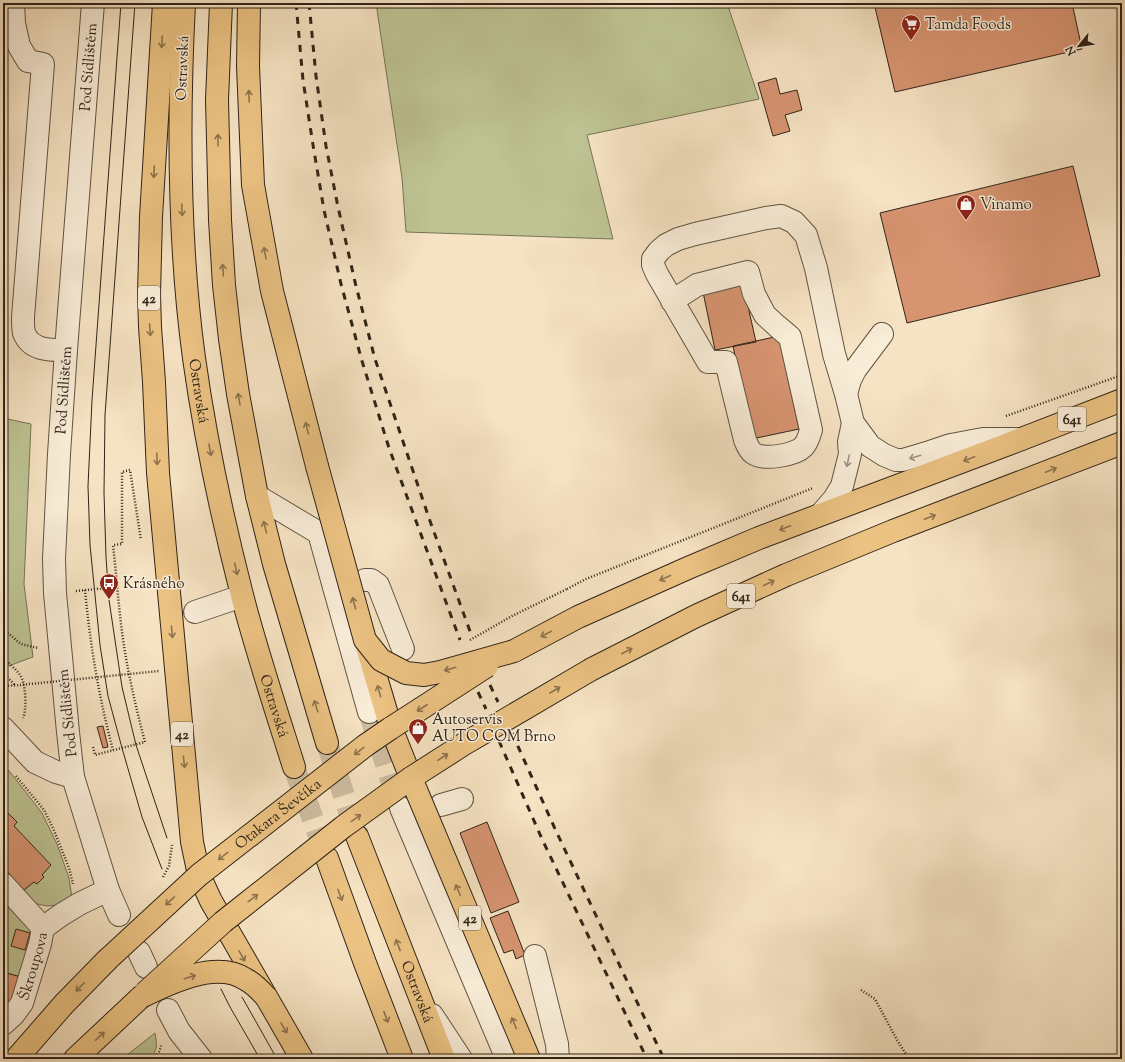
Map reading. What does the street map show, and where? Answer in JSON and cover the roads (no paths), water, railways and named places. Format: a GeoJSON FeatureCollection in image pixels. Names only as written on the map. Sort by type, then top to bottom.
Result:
{"type":"FeatureCollection","features":[{"type":"Feature","properties":{"kind":"main road","name":"42"},"geometry":{"type":"LineString","coordinates":[[164,3],[151,217],[149,294],[158,474],[192,842],[199,875],[211,901],[302,1059]]}},
{"type":"Feature","properties":{"kind":"main road","name":"Ostravská"},"geometry":{"type":"LineString","coordinates":[[184,3],[180,81],[181,191],[188,305],[194,358],[206,432],[242,596],[294,767]]}},
{"type":"Feature","properties":{"kind":"main road"},"geometry":{"type":"LineString","coordinates":[[221,3],[217,100],[220,220],[224,285],[230,339],[238,394],[258,496],[274,564],[328,743]]}},
{"type":"Feature","properties":{"kind":"main road","name":"42"},"geometry":{"type":"LineString","coordinates":[[250,3],[248,66],[253,185],[272,291],[317,466],[391,728],[529,1059]]}},
{"type":"Feature","properties":{"kind":"main road","name":"641"},"geometry":{"type":"LineString","coordinates":[[821,514],[1122,400]]}},
{"type":"Feature","properties":{"kind":"main road","name":"641"},"geometry":{"type":"LineString","coordinates":[[411,778],[464,744],[592,669],[696,616],[786,575],[893,531],[1122,443]]}},
{"type":"Feature","properties":{"kind":"main road","name":"Otakara Ševčíka"},"geometry":{"type":"LineString","coordinates":[[16,1059],[64,1004],[107,960],[199,875],[366,745],[391,728],[480,670],[578,617],[695,565],[821,514]]}},
{"type":"Feature","properties":{"kind":"main road"},"geometry":{"type":"LineString","coordinates":[[365,640],[381,660],[406,673],[424,675],[440,672],[514,651]]}},
{"type":"Feature","properties":{"kind":"main road"},"geometry":{"type":"LineString","coordinates":[[75,1059],[223,922],[343,827],[411,778]]}},
{"type":"Feature","properties":{"kind":"main road","name":"Ostravská"},"geometry":{"type":"LineString","coordinates":[[357,836],[444,1059]]}},
{"type":"Feature","properties":{"kind":"main road"},"geometry":{"type":"LineString","coordinates":[[327,858],[402,1059]]}},
{"type":"Feature","properties":{"kind":"main road"},"geometry":{"type":"LineString","coordinates":[[141,997],[154,990],[180,980],[196,975],[214,972],[229,972],[244,978],[256,986],[266,997]]}},
{"type":"Feature","properties":{"kind":"street"},"geometry":{"type":"LineString","coordinates":[[13,3],[14,23],[19,46],[28,61],[43,64],[23,317],[24,333],[31,343],[39,348],[66,350]]}},
{"type":"Feature","properties":{"kind":"street","name":"Pod Sídlištěm"},"geometry":{"type":"LineString","coordinates":[[73,777],[55,593],[54,559],[59,454],[90,4]]}},
{"type":"Feature","properties":{"kind":"street"},"geometry":{"type":"LineString","coordinates":[[672,301],[697,285],[748,272],[754,294],[765,315],[790,337],[811,430],[808,440],[803,447],[795,452],[770,458],[760,457],[749,449],[745,440],[726,362],[708,362],[672,301],[653,265],[654,259],[659,251],[666,245],[678,239],[766,218],[781,216],[794,222],[806,235],[816,268],[834,354],[853,423],[870,446],[884,455],[896,460],[903,460],[951,445],[984,439],[1021,439]]}},
{"type":"Feature","properties":{"kind":"street"},"geometry":{"type":"LineString","coordinates":[[846,394],[854,370],[882,334]]}},
{"type":"Feature","properties":{"kind":"street"},"geometry":{"type":"LineString","coordinates":[[821,514],[834,499],[842,486],[850,454],[849,442],[853,423]]}},
{"type":"Feature","properties":{"kind":"street"},"geometry":{"type":"LineString","coordinates":[[258,496],[310,529],[319,533],[336,586],[369,712]]}},
{"type":"Feature","properties":{"kind":"street"},"geometry":{"type":"LineString","coordinates":[[365,580],[371,580],[378,585],[403,649]]}},
{"type":"Feature","properties":{"kind":"street"},"geometry":{"type":"LineString","coordinates":[[195,612],[242,596]]}},
{"type":"Feature","properties":{"kind":"street"},"geometry":{"type":"LineString","coordinates":[[12,725],[26,753],[35,762],[56,772],[73,777],[108,890],[119,915]]}},
{"type":"Feature","properties":{"kind":"street"},"geometry":{"type":"LineString","coordinates":[[441,805],[462,799]]}},
{"type":"Feature","properties":{"kind":"street"},"geometry":{"type":"LineString","coordinates":[[405,816],[507,1059]]}},
{"type":"Feature","properties":{"kind":"street"},"geometry":{"type":"LineString","coordinates":[[3,884],[43,928]]}},
{"type":"Feature","properties":{"kind":"street","name":"Škroupova"},"geometry":{"type":"LineString","coordinates":[[3,1024],[14,1014],[22,1003],[40,944],[43,928],[79,904],[108,890]]}},
{"type":"Feature","properties":{"kind":"street"},"geometry":{"type":"LineString","coordinates":[[535,956],[557,1044],[558,1059]]}},
{"type":"Feature","properties":{"kind":"street"},"geometry":{"type":"LineString","coordinates":[[417,993],[461,1059]]}},
{"type":"Feature","properties":{"kind":"street"},"geometry":{"type":"LineString","coordinates":[[168,1010],[179,1031],[201,1059]]}},
{"type":"Feature","properties":{"kind":"tunnel"},"geometry":{"type":"LineString","coordinates":[[369,712],[400,807]]}},
{"type":"Feature","properties":{"kind":"tunnel"},"geometry":{"type":"LineString","coordinates":[[327,743],[357,836]]}},
{"type":"Feature","properties":{"kind":"tunnel"},"geometry":{"type":"LineString","coordinates":[[294,767],[327,858]]}},
{"type":"Feature","properties":{"kind":"tram line"},"geometry":{"type":"LineString","coordinates":[[121,3],[92,400],[88,486],[90,545],[100,645],[108,696],[142,817],[162,869]]}},
{"type":"Feature","properties":{"kind":"tram line"},"geometry":{"type":"LineString","coordinates":[[135,3],[105,415],[104,493],[106,557],[109,600],[122,687],[136,745],[167,838]]}},
{"type":"Feature","properties":{"kind":"tram line"},"geometry":{"type":"LineString","coordinates":[[221,989],[260,1059]]}},
{"type":"Feature","properties":{"kind":"tram line"},"geometry":{"type":"LineString","coordinates":[[242,997],[277,1059]]}},
{"type":"Feature","properties":{"kind":"railway"},"geometry":{"type":"LineString","coordinates":[[296,3],[303,80],[313,145],[324,210],[341,284],[362,361],[389,448],[460,640]]}},
{"type":"Feature","properties":{"kind":"railway"},"geometry":{"type":"LineString","coordinates":[[309,3],[316,76],[326,146],[355,282],[375,359],[430,521],[471,634]]}},
{"type":"Feature","properties":{"kind":"railway"},"geometry":{"type":"LineString","coordinates":[[490,685],[498,702]]}},
{"type":"Feature","properties":{"kind":"railway"},"geometry":{"type":"LineString","coordinates":[[478,692],[486,709]]}},
{"type":"Feature","properties":{"kind":"railway"},"geometry":{"type":"LineString","coordinates":[[512,733],[556,831],[664,1059]]}},
{"type":"Feature","properties":{"kind":"railway"},"geometry":{"type":"LineString","coordinates":[[499,741],[542,839],[647,1059]]}},
{"type":"Feature","properties":{"kind":"place","name":"Tamda Foods"},"geometry":{"type":"Point","coordinates":[911,41]}},
{"type":"Feature","properties":{"kind":"place","name":"Vinamo"},"geometry":{"type":"Point","coordinates":[966,221]}},
{"type":"Feature","properties":{"kind":"place","name":"Krásného"},"geometry":{"type":"Point","coordinates":[109,600]}},
{"type":"Feature","properties":{"kind":"place","name":"Autoservis AUTO COM Brno"},"geometry":{"type":"Point","coordinates":[418,745]}}]}
